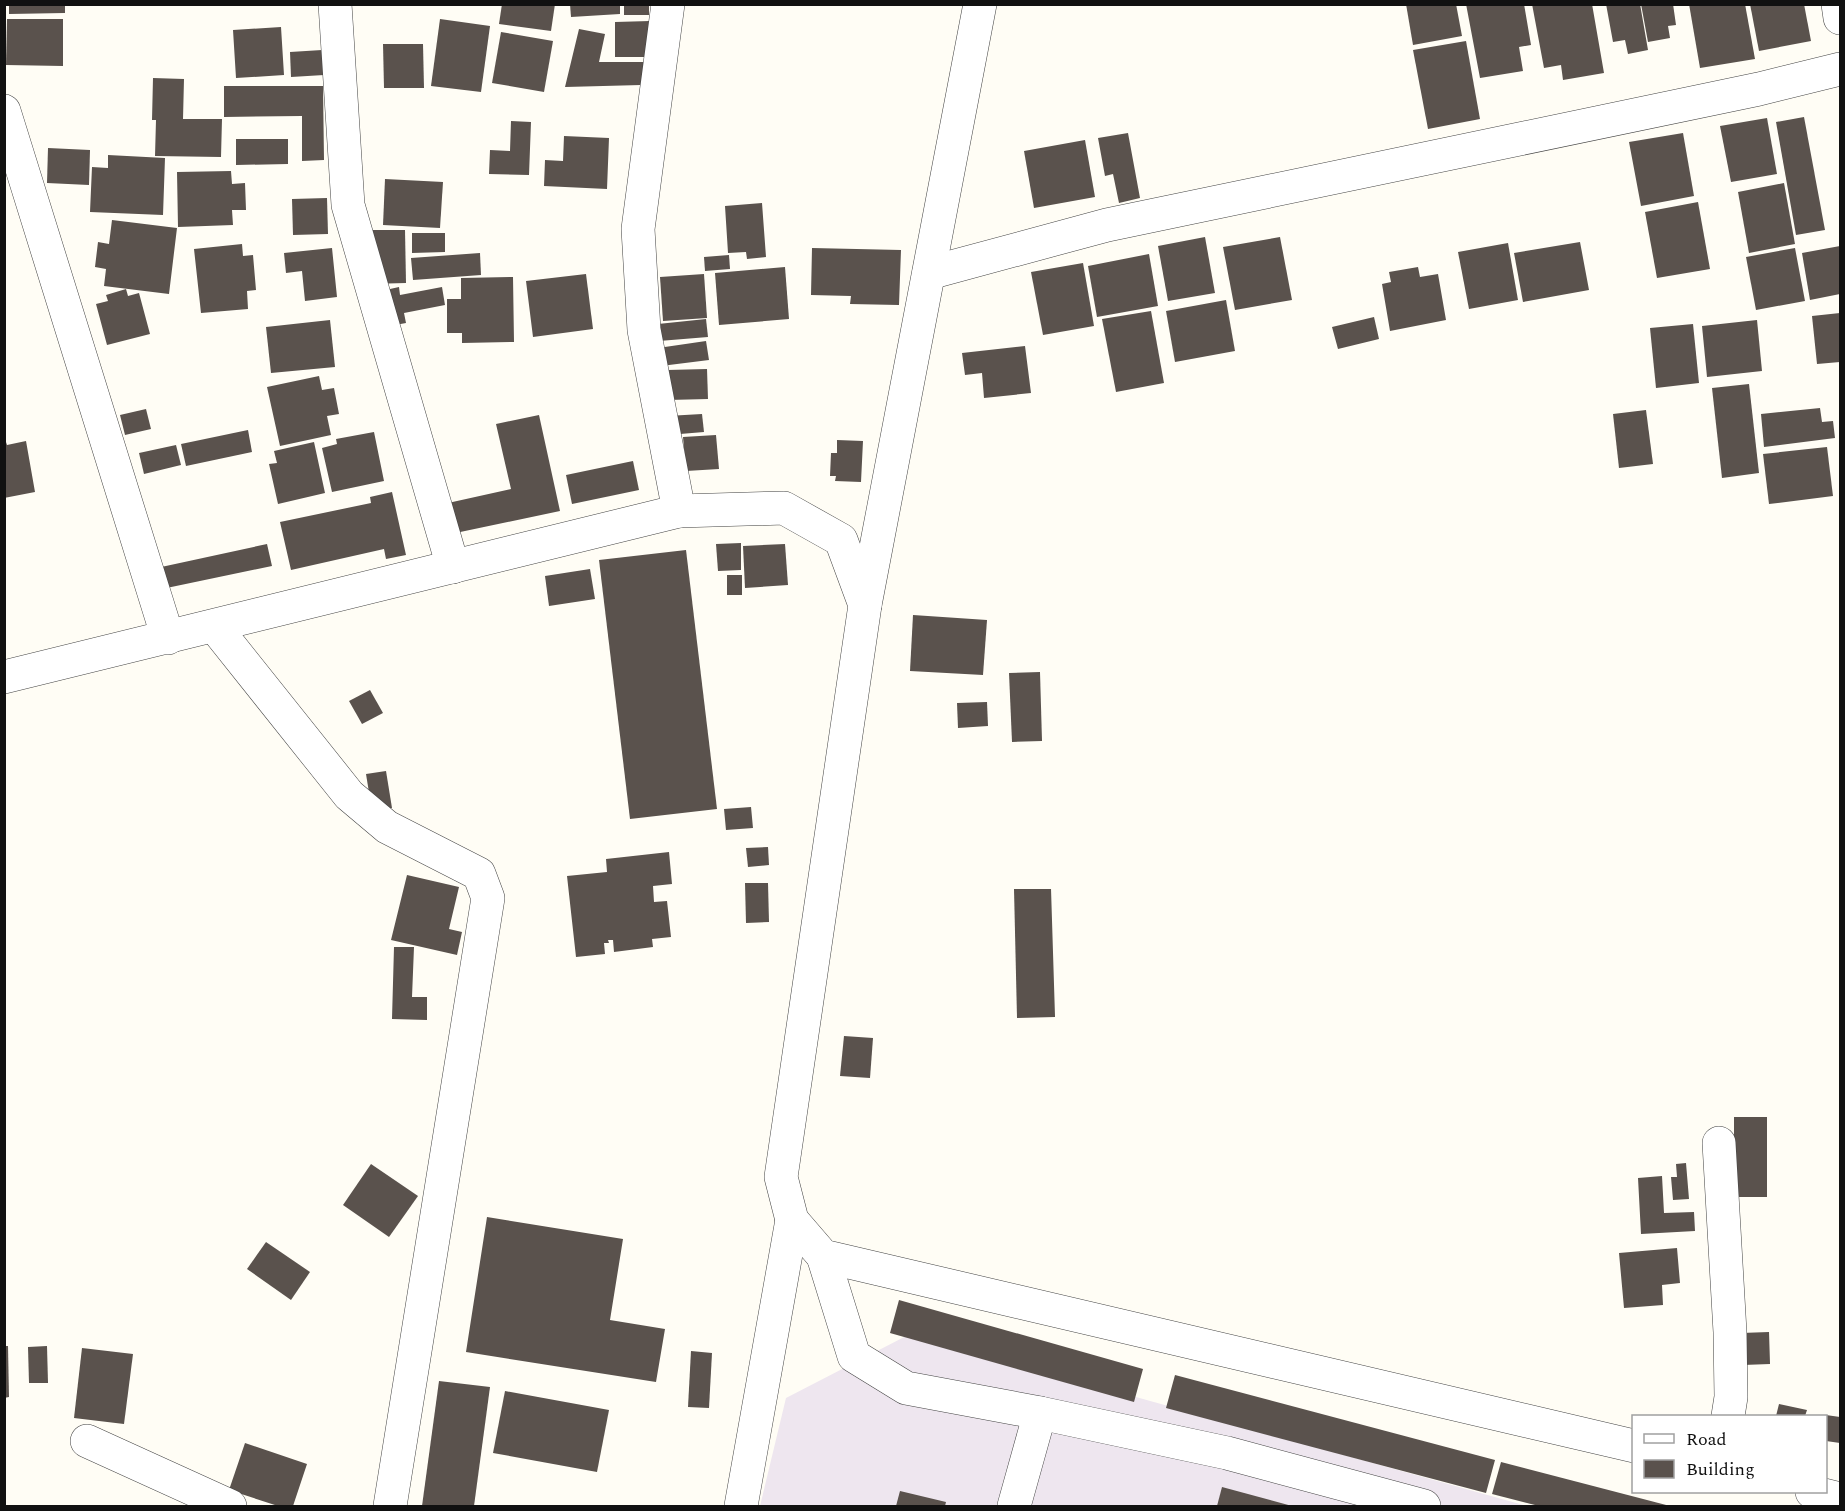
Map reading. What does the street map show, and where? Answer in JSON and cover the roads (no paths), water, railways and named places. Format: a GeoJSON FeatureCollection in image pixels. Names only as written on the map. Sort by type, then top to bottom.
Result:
{"type":"FeatureCollection","features":[{"type":"Feature","properties":{"kind":"street"},"geometry":{"type":"LineString","coordinates":[[335,4],[348,205],[453,567]]}},
{"type":"Feature","properties":{"kind":"street"},"geometry":{"type":"LineString","coordinates":[[668,4],[638,229],[644,330],[679,511]]}},
{"type":"Feature","properties":{"kind":"street"},"geometry":{"type":"LineString","coordinates":[[741,1506],[792,1220],[781,1177],[865,605],[980,4]]}},
{"type":"Feature","properties":{"kind":"street"},"geometry":{"type":"LineString","coordinates":[[1838,4],[1840,18]]}},
{"type":"Feature","properties":{"kind":"street"},"geometry":{"type":"LineString","coordinates":[[929,273],[1107,225],[1759,89],[1840,69]]}},
{"type":"Feature","properties":{"kind":"street"},"geometry":{"type":"LineString","coordinates":[[4,111],[168,638]]}},
{"type":"Feature","properties":{"kind":"street"},"geometry":{"type":"LineString","coordinates":[[4,677],[215,627],[679,511],[784,508],[841,540],[865,605]]}},
{"type":"Feature","properties":{"kind":"street"},"geometry":{"type":"LineString","coordinates":[[215,627],[349,795],[387,827],[479,874],[488,898],[390,1506]]}},
{"type":"Feature","properties":{"kind":"street"},"geometry":{"type":"LineString","coordinates":[[1719,1143],[1730,1332],[1731,1397],[1728,1415]]}},
{"type":"Feature","properties":{"kind":"street"},"geometry":{"type":"LineString","coordinates":[[792,1220],[823,1256],[854,1356],[906,1388],[1040,1413],[1227,1453],[1424,1506]]}},
{"type":"Feature","properties":{"kind":"street"},"geometry":{"type":"LineString","coordinates":[[823,1256],[1632,1446]]}},
{"type":"Feature","properties":{"kind":"street"},"geometry":{"type":"LineString","coordinates":[[1014,1506],[1040,1413]]}},
{"type":"Feature","properties":{"kind":"street"},"geometry":{"type":"LineString","coordinates":[[87,1441],[230,1506]]}},
{"type":"Feature","properties":{"kind":"street"},"geometry":{"type":"LineString","coordinates":[[1819,1493],[1840,1499]]}}]}
